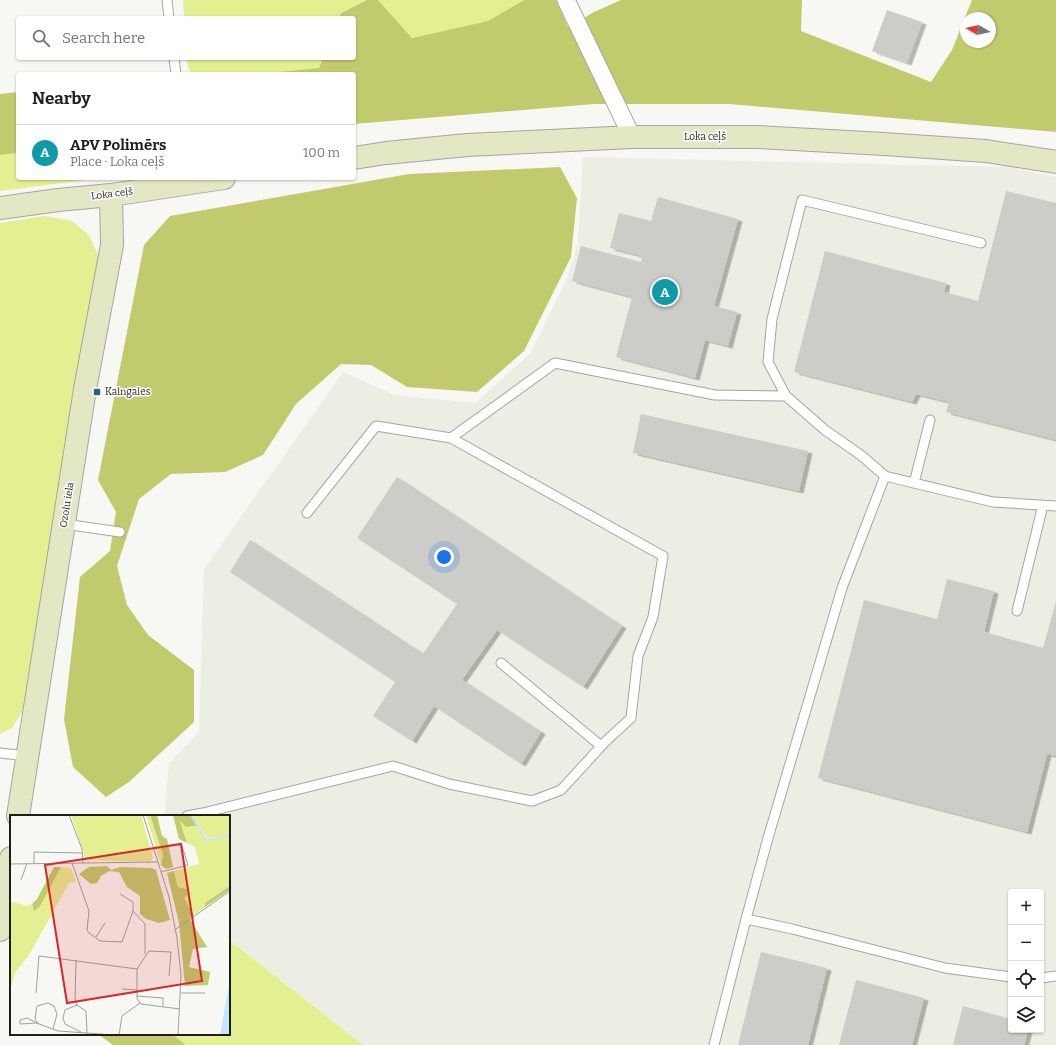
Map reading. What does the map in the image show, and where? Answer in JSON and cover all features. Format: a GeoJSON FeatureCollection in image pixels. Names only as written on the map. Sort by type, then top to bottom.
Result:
{"type":"FeatureCollection","features":[{"type":"Feature","properties":{"kind":"main road","name":"Loka ceļš"},"geometry":{"type":"LineString","coordinates":[[356,158],[467,144],[632,137],[758,137],[986,151],[1056,162]]}},
{"type":"Feature","properties":{"kind":"main road","name":"Loka ceļš"},"geometry":{"type":"LineString","coordinates":[[0,208],[111,195],[199,180]]}},
{"type":"Feature","properties":{"kind":"main road","name":"Ozolu iela"},"geometry":{"type":"LineString","coordinates":[[18,815],[85,389],[112,245],[111,195]]}},
{"type":"Feature","properties":{"kind":"main road"},"geometry":{"type":"LineString","coordinates":[[0,930],[10,865]]}},
{"type":"Feature","properties":{"kind":"street"},"geometry":{"type":"LineString","coordinates":[[566,0],[632,137]]}},
{"type":"Feature","properties":{"kind":"lane"},"geometry":{"type":"LineString","coordinates":[[167,0],[169,16]]}},
{"type":"Feature","properties":{"kind":"lane"},"geometry":{"type":"LineString","coordinates":[[174,60],[176,72]]}},
{"type":"Feature","properties":{"kind":"lane"},"geometry":{"type":"LineString","coordinates":[[981,243],[802,200],[772,319],[768,362],[786,396],[825,430],[862,456],[885,476],[993,502],[1056,506]]}},
{"type":"Feature","properties":{"kind":"lane"},"geometry":{"type":"LineString","coordinates":[[451,438],[555,362],[715,395],[786,396]]}},
{"type":"Feature","properties":{"kind":"lane"},"geometry":{"type":"LineString","coordinates":[[914,483],[930,420]]}},
{"type":"Feature","properties":{"kind":"lane"},"geometry":{"type":"LineString","coordinates":[[192,815],[393,766],[449,784],[532,802],[561,790],[601,746],[631,718],[638,656],[652,617],[663,556],[451,438],[376,426],[307,513]]}},
{"type":"Feature","properties":{"kind":"lane"},"geometry":{"type":"LineString","coordinates":[[714,1045],[768,838],[842,588],[885,476]]}},
{"type":"Feature","properties":{"kind":"lane"},"geometry":{"type":"LineString","coordinates":[[1017,611],[1043,505]]}},
{"type":"Feature","properties":{"kind":"lane"},"geometry":{"type":"LineString","coordinates":[[64,524],[120,532]]}},
{"type":"Feature","properties":{"kind":"lane"},"geometry":{"type":"LineString","coordinates":[[501,663],[601,746]]}},
{"type":"Feature","properties":{"kind":"lane"},"geometry":{"type":"LineString","coordinates":[[0,753],[27,756]]}},
{"type":"Feature","properties":{"kind":"lane"},"geometry":{"type":"LineString","coordinates":[[746,919],[792,928],[945,968],[1008,976]]}},
{"type":"Feature","properties":{"kind":"lane"},"geometry":{"type":"LineString","coordinates":[[1044,978],[1056,976]]}},
{"type":"Feature","properties":{"kind":"shaded area"},"geometry":{"type":"Polygon","coordinates":[[[583,157],[1009,167],[1056,177],[1056,1045],[363,1045],[230,941],[230,815],[164,815],[169,763],[199,732],[204,569],[343,372],[395,395],[475,403],[531,353],[567,278],[578,243],[583,157]]]}},
{"type":"Feature","properties":{"kind":"green space"},"geometry":{"type":"Polygon","coordinates":[[[183,0],[367,0],[341,13],[340,16],[184,16],[183,0]]]}},
{"type":"Feature","properties":{"kind":"green space"},"geometry":{"type":"Polygon","coordinates":[[[367,0],[378,0],[412,38],[488,21],[524,0],[556,0],[568,27],[594,12],[621,0],[802,0],[801,31],[931,82],[952,50],[960,30],[960,48],[996,48],[996,12],[967,12],[972,0],[1056,0],[1056,132],[729,104],[594,104],[356,124],[356,72],[279,72],[319,68],[322,60],[356,60],[356,16],[340,16],[341,13],[367,0]]]}},
{"type":"Feature","properties":{"kind":"green space"},"geometry":{"type":"Polygon","coordinates":[[[378,0],[524,0],[488,21],[412,38],[378,0]]]}},
{"type":"Feature","properties":{"kind":"green space"},"geometry":{"type":"Polygon","coordinates":[[[187,60],[322,60],[319,68],[279,72],[191,72],[188,68],[187,60]]]}},
{"type":"Feature","properties":{"kind":"green space"},"geometry":{"type":"Polygon","coordinates":[[[16,92],[16,153],[0,155],[0,94],[16,92]]]}},
{"type":"Feature","properties":{"kind":"green space"},"geometry":{"type":"Polygon","coordinates":[[[16,153],[16,180],[86,180],[0,191],[0,155],[16,153]]]}},
{"type":"Feature","properties":{"kind":"green space"},"geometry":{"type":"Polygon","coordinates":[[[560,167],[577,198],[571,257],[524,351],[477,392],[407,387],[371,365],[341,364],[296,404],[263,455],[225,472],[171,474],[139,499],[117,566],[127,605],[148,635],[194,670],[194,722],[129,782],[106,797],[73,767],[64,719],[80,577],[110,551],[116,512],[98,480],[144,245],[170,216],[409,174],[560,167]]]}},
{"type":"Feature","properties":{"kind":"green space"},"geometry":{"type":"Polygon","coordinates":[[[45,216],[72,221],[89,235],[98,255],[22,712],[12,728],[0,734],[0,223],[45,216]]]}},
{"type":"Feature","properties":{"kind":"green space"},"geometry":{"type":"Polygon","coordinates":[[[230,941],[363,1045],[186,1045],[173,1035],[230,1035],[230,941]]]}},
{"type":"Feature","properties":{"kind":"green space"},"geometry":{"type":"Polygon","coordinates":[[[99,1035],[173,1035],[186,1045],[113,1045],[99,1035]]]}},
{"type":"Feature","properties":{"kind":"building"},"geometry":{"type":"Polygon","coordinates":[[[887,10],[922,22],[907,63],[872,51],[887,10]]]}},
{"type":"Feature","properties":{"kind":"building"},"geometry":{"type":"Polygon","coordinates":[[[1006,191],[1056,203],[1056,440],[946,412],[949,402],[916,394],[912,402],[794,372],[825,251],[946,283],[944,292],[978,301],[1006,191]]]}},
{"type":"Feature","properties":{"kind":"building"},"geometry":{"type":"Polygon","coordinates":[[[658,197],[738,219],[714,306],[737,312],[728,346],[705,340],[695,378],[616,357],[632,297],[572,281],[581,246],[641,262],[642,256],[610,248],[619,213],[651,221],[658,197]]]}},
{"type":"Feature","properties":{"kind":"building"},"geometry":{"type":"Polygon","coordinates":[[[641,414],[808,451],[799,491],[633,453],[641,414]]]}},
{"type":"Feature","properties":{"kind":"building"},"geometry":{"type":"Polygon","coordinates":[[[397,477],[622,626],[583,687],[497,630],[462,680],[541,732],[521,764],[434,706],[412,741],[373,716],[395,682],[230,572],[250,540],[423,654],[457,604],[357,538],[397,477]]]}},
{"type":"Feature","properties":{"kind":"building"},"geometry":{"type":"Polygon","coordinates":[[[947,579],[994,591],[984,632],[1043,648],[1056,601],[1056,756],[1047,754],[1027,832],[818,778],[864,600],[937,619],[947,579]]]}},
{"type":"Feature","properties":{"kind":"building"},"geometry":{"type":"Polygon","coordinates":[[[761,952],[827,968],[808,1045],[738,1045],[761,952]]]}},
{"type":"Feature","properties":{"kind":"building"},"geometry":{"type":"Polygon","coordinates":[[[856,980],[924,998],[912,1045],[839,1045],[856,980]]]}},
{"type":"Feature","properties":{"kind":"building"},"geometry":{"type":"Polygon","coordinates":[[[963,1006],[1008,1018],[1008,1033],[1027,1033],[1024,1045],[953,1045],[963,1006]]]}},
{"type":"Feature","properties":{"kind":"place","name":"APV Polimērs"},"geometry":{"type":"Point","coordinates":[665,292]}},
{"type":"Feature","properties":{"kind":"place","name":"Kalngales"},"geometry":{"type":"Point","coordinates":[97,392]}}]}
